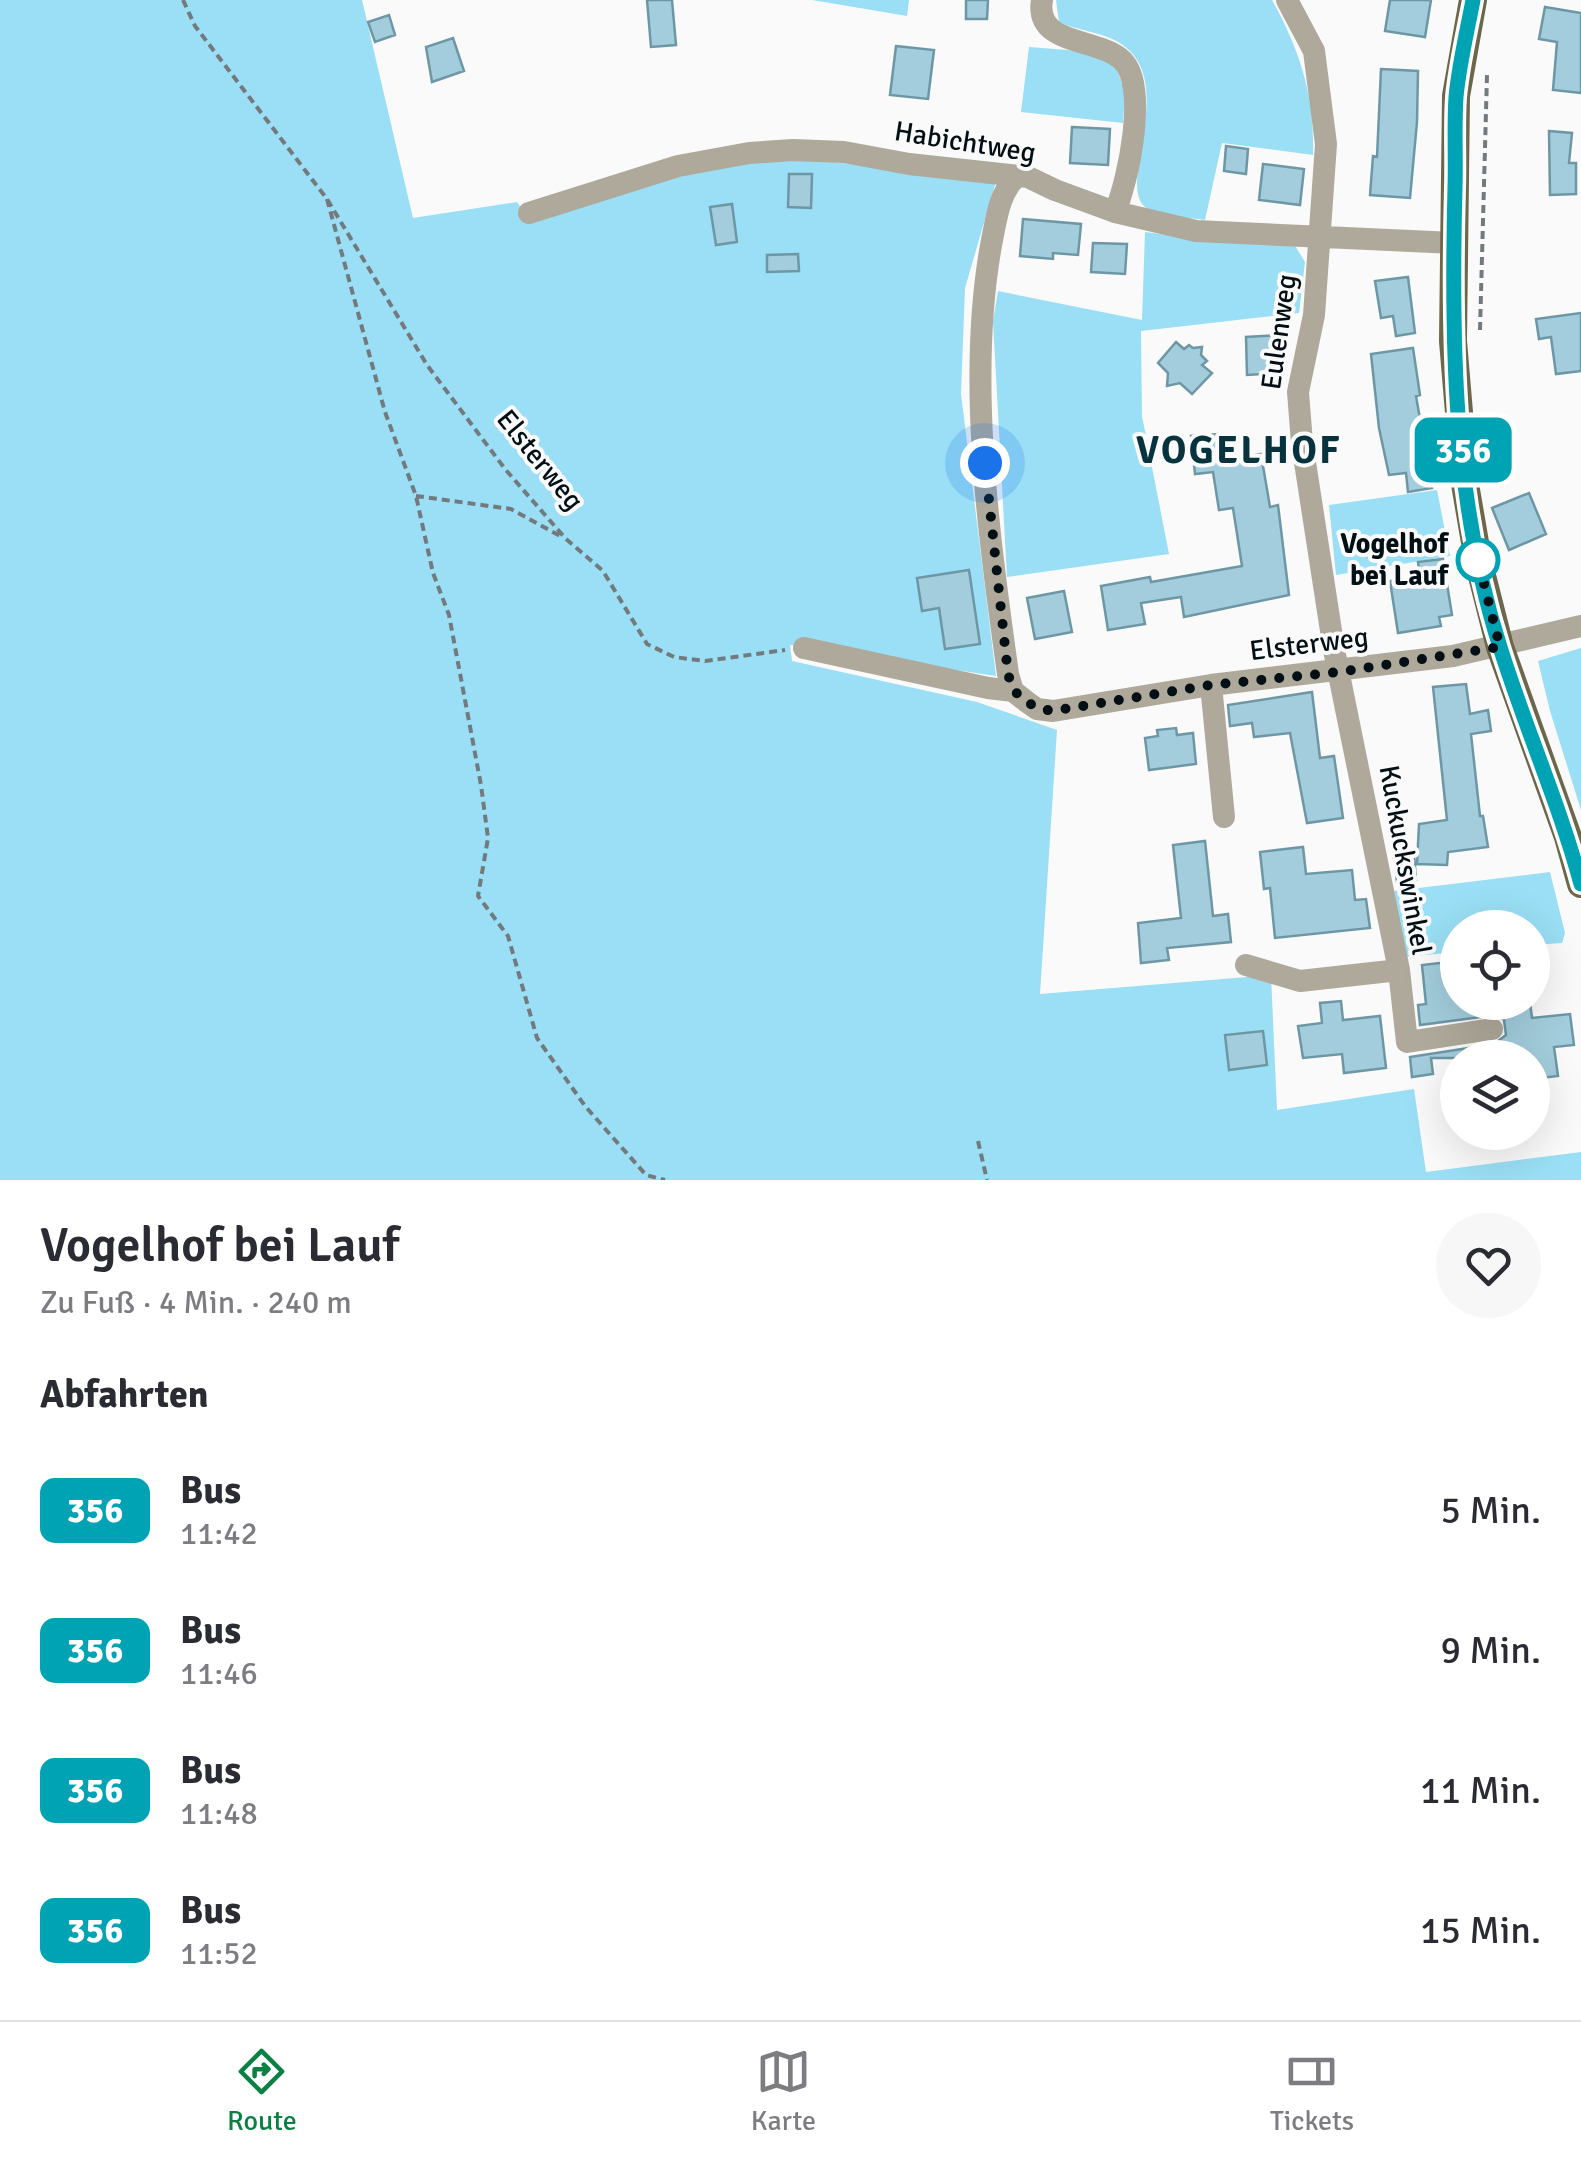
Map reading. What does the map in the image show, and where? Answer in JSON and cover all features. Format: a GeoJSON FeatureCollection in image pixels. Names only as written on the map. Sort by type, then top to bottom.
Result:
{"type":"FeatureCollection","features":[{"type":"Feature","properties":{"kind":"main road"},"geometry":{"type":"LineString","coordinates":[[1473,0],[1456,96],[1454,243],[1455,368],[1473,560],[1581,884]]}},
{"type":"Feature","properties":{"kind":"street"},"geometry":{"type":"LineString","coordinates":[[1042,0],[1044,22],[1054,33],[1104,49],[1123,60],[1131,74],[1134,109],[1128,168],[1115,212]]}},
{"type":"Feature","properties":{"kind":"street","name":"Eulenweg"},"geometry":{"type":"LineString","coordinates":[[1287,0],[1314,51],[1326,144],[1314,315],[1298,392],[1302,444],[1339,672]]}},
{"type":"Feature","properties":{"kind":"street","name":"Habichtweg"},"geometry":{"type":"LineString","coordinates":[[529,212],[625,180],[749,153],[844,152],[1028,176],[1115,212],[1196,231],[1454,243]]}},
{"type":"Feature","properties":{"kind":"street"},"geometry":{"type":"LineString","coordinates":[[1013,690],[1006,663],[979,384],[990,253],[998,208],[1006,187],[1016,176]]}},
{"type":"Feature","properties":{"kind":"street","name":"Elsterweg"},"geometry":{"type":"LineString","coordinates":[[804,648],[1013,690],[1038,708],[1052,711],[1211,685],[1339,672],[1500,647],[1581,626]]}},
{"type":"Feature","properties":{"kind":"street","name":"Kuckuckswinkel"},"geometry":{"type":"LineString","coordinates":[[1246,965],[1300,980],[1399,970],[1339,672]]}},
{"type":"Feature","properties":{"kind":"street"},"geometry":{"type":"LineString","coordinates":[[1211,685],[1224,816]]}},
{"type":"Feature","properties":{"kind":"street"},"geometry":{"type":"LineString","coordinates":[[1399,970],[1407,1042],[1492,1030]]}},
{"type":"Feature","properties":{"kind":"path","name":"Elsterweg"},"geometry":{"type":"LineString","coordinates":[[182,0],[195,26],[328,199],[426,365],[505,469],[566,539],[603,571],[648,644],[674,657],[705,661],[804,648]]}},
{"type":"Feature","properties":{"kind":"path"},"geometry":{"type":"LineString","coordinates":[[1479,343],[1487,63]]}},
{"type":"Feature","properties":{"kind":"path"},"geometry":{"type":"LineString","coordinates":[[328,199],[385,412],[416,496],[432,573],[449,616],[482,785],[488,838],[478,896],[508,936],[537,1038],[584,1106],[646,1175],[664,1180]]}},
{"type":"Feature","properties":{"kind":"path"},"geometry":{"type":"LineString","coordinates":[[416,496],[511,509],[566,539]]}},
{"type":"Feature","properties":{"kind":"path"},"geometry":{"type":"LineString","coordinates":[[978,1141],[987,1180]]}},
{"type":"Feature","properties":{"kind":"shaded area"},"geometry":{"type":"Polygon","coordinates":[[[0,0],[362,0],[413,218],[517,202],[528,217],[671,172],[780,157],[997,178],[965,288],[961,394],[996,676],[790,645],[792,661],[977,702],[1057,730],[1040,994],[1271,975],[1277,1110],[1414,1089],[1426,1172],[1581,1152],[1581,1180],[0,1180],[0,0]]]}},
{"type":"Feature","properties":{"kind":"shaded area"},"geometry":{"type":"Polygon","coordinates":[[[812,0],[909,0],[907,16],[812,0]]]}},
{"type":"Feature","properties":{"kind":"shaded area"},"geometry":{"type":"Polygon","coordinates":[[[1056,0],[1272,0],[1304,74],[1313,155],[1222,143],[1205,220],[1150,211],[1138,195],[1137,179],[1146,113],[1142,69],[1122,44],[1059,22],[1056,0]]]}},
{"type":"Feature","properties":{"kind":"shaded area"},"geometry":{"type":"Polygon","coordinates":[[[1029,47],[1094,52],[1116,66],[1125,92],[1123,123],[1021,112],[1029,47]]]}},
{"type":"Feature","properties":{"kind":"shaded area"},"geometry":{"type":"Polygon","coordinates":[[[1145,232],[1294,244],[1305,262],[1299,313],[1141,331],[1142,416],[1169,554],[1007,577],[993,321],[998,291],[1142,320],[1145,232]]]}},
{"type":"Feature","properties":{"kind":"shaded area"},"geometry":{"type":"Polygon","coordinates":[[[1437,490],[1450,556],[1336,575],[1329,505],[1437,490]]]}},
{"type":"Feature","properties":{"kind":"shaded area"},"geometry":{"type":"Polygon","coordinates":[[[1581,648],[1581,810],[1538,661],[1581,648]]]}},
{"type":"Feature","properties":{"kind":"shaded area"},"geometry":{"type":"Polygon","coordinates":[[[1550,872],[1565,933],[1562,943],[1550,944],[1550,910],[1440,910],[1440,954],[1404,957],[1394,891],[1550,872]]]}},
{"type":"Feature","properties":{"kind":"building"},"geometry":{"type":"Polygon","coordinates":[[[647,0],[672,0],[676,45],[651,47],[647,0]]]}},
{"type":"Feature","properties":{"kind":"building"},"geometry":{"type":"Polygon","coordinates":[[[966,0],[988,0],[987,19],[966,19],[966,0]]]}},
{"type":"Feature","properties":{"kind":"building"},"geometry":{"type":"Polygon","coordinates":[[[1390,0],[1431,0],[1425,37],[1385,31],[1390,0]]]}},
{"type":"Feature","properties":{"kind":"building"},"geometry":{"type":"Polygon","coordinates":[[[1545,7],[1581,13],[1581,93],[1553,90],[1557,42],[1539,39],[1545,7]]]}},
{"type":"Feature","properties":{"kind":"building"},"geometry":{"type":"Polygon","coordinates":[[[389,15],[395,35],[375,42],[368,22],[389,15]]]}},
{"type":"Feature","properties":{"kind":"building"},"geometry":{"type":"Polygon","coordinates":[[[453,38],[464,71],[432,82],[426,47],[453,38]]]}},
{"type":"Feature","properties":{"kind":"building"},"geometry":{"type":"Polygon","coordinates":[[[896,46],[934,50],[928,99],[890,95],[896,46]]]}},
{"type":"Feature","properties":{"kind":"building"},"geometry":{"type":"Polygon","coordinates":[[[1381,69],[1418,71],[1410,198],[1370,195],[1373,156],[1377,157],[1381,69]]]}},
{"type":"Feature","properties":{"kind":"building"},"geometry":{"type":"Polygon","coordinates":[[[1072,127],[1110,129],[1108,165],[1070,163],[1072,127]]]}},
{"type":"Feature","properties":{"kind":"building"},"geometry":{"type":"Polygon","coordinates":[[[1549,131],[1572,133],[1569,163],[1576,163],[1576,194],[1550,195],[1549,131]]]}},
{"type":"Feature","properties":{"kind":"building"},"geometry":{"type":"Polygon","coordinates":[[[1226,146],[1248,149],[1246,174],[1224,171],[1226,146]]]}},
{"type":"Feature","properties":{"kind":"building"},"geometry":{"type":"Polygon","coordinates":[[[1263,164],[1304,169],[1300,205],[1259,200],[1263,164]]]}},
{"type":"Feature","properties":{"kind":"building"},"geometry":{"type":"Polygon","coordinates":[[[789,174],[812,174],[811,208],[788,207],[789,174]]]}},
{"type":"Feature","properties":{"kind":"building"},"geometry":{"type":"Polygon","coordinates":[[[732,204],[737,242],[716,245],[710,207],[732,204]]]}},
{"type":"Feature","properties":{"kind":"building"},"geometry":{"type":"Polygon","coordinates":[[[1023,219],[1081,224],[1078,255],[1053,253],[1053,259],[1020,256],[1023,219]]]}},
{"type":"Feature","properties":{"kind":"building"},"geometry":{"type":"Polygon","coordinates":[[[1093,243],[1127,244],[1125,274],[1091,272],[1093,243]]]}},
{"type":"Feature","properties":{"kind":"building"},"geometry":{"type":"Polygon","coordinates":[[[798,254],[799,271],[767,272],[767,255],[798,254]]]}},
{"type":"Feature","properties":{"kind":"building"},"geometry":{"type":"Polygon","coordinates":[[[1408,277],[1415,333],[1396,336],[1393,316],[1381,318],[1375,281],[1408,277]]]}},
{"type":"Feature","properties":{"kind":"building"},"geometry":{"type":"Polygon","coordinates":[[[1581,313],[1581,371],[1556,374],[1551,337],[1539,339],[1536,319],[1581,313]]]}},
{"type":"Feature","properties":{"kind":"building"},"geometry":{"type":"Polygon","coordinates":[[[1281,335],[1283,373],[1247,375],[1246,337],[1281,335]]]}},
{"type":"Feature","properties":{"kind":"building"},"geometry":{"type":"Polygon","coordinates":[[[1176,342],[1184,349],[1189,345],[1202,347],[1201,355],[1207,361],[1202,365],[1212,373],[1192,394],[1180,383],[1167,386],[1168,373],[1158,363],[1176,342]]]}},
{"type":"Feature","properties":{"kind":"building"},"geometry":{"type":"Polygon","coordinates":[[[1413,348],[1420,395],[1416,396],[1432,488],[1408,492],[1406,473],[1389,475],[1371,354],[1413,348]]]}},
{"type":"Feature","properties":{"kind":"building"},"geometry":{"type":"Polygon","coordinates":[[[1218,434],[1221,461],[1261,454],[1270,507],[1278,505],[1289,595],[1184,617],[1181,597],[1141,603],[1145,624],[1108,630],[1101,586],[1150,577],[1151,582],[1242,566],[1233,508],[1219,510],[1213,472],[1195,474],[1191,436],[1218,434]]]}},
{"type":"Feature","properties":{"kind":"building"},"geometry":{"type":"Polygon","coordinates":[[[1529,493],[1546,534],[1509,550],[1492,508],[1529,493]]]}},
{"type":"Feature","properties":{"kind":"building"},"geometry":{"type":"Polygon","coordinates":[[[1443,559],[1452,615],[1439,617],[1441,626],[1398,633],[1390,581],[1420,577],[1418,562],[1443,559]]]}},
{"type":"Feature","properties":{"kind":"building"},"geometry":{"type":"Polygon","coordinates":[[[969,570],[980,644],[945,649],[939,608],[922,611],[917,578],[969,570]]]}},
{"type":"Feature","properties":{"kind":"building"},"geometry":{"type":"Polygon","coordinates":[[[1064,591],[1072,632],[1035,639],[1027,598],[1064,591]]]}},
{"type":"Feature","properties":{"kind":"building"},"geometry":{"type":"Polygon","coordinates":[[[1466,684],[1470,714],[1488,710],[1491,731],[1471,734],[1480,816],[1488,847],[1448,852],[1447,865],[1417,864],[1419,824],[1447,820],[1433,687],[1466,684]]]}},
{"type":"Feature","properties":{"kind":"building"},"geometry":{"type":"Polygon","coordinates":[[[1312,692],[1320,758],[1334,756],[1343,818],[1307,823],[1290,733],[1254,737],[1252,723],[1230,726],[1228,705],[1312,692]]]}},
{"type":"Feature","properties":{"kind":"building"},"geometry":{"type":"Polygon","coordinates":[[[1176,728],[1177,735],[1193,733],[1196,764],[1149,770],[1145,738],[1158,736],[1157,730],[1176,728]]]}},
{"type":"Feature","properties":{"kind":"building"},"geometry":{"type":"Polygon","coordinates":[[[1205,841],[1213,916],[1228,914],[1231,942],[1167,948],[1169,960],[1141,963],[1138,923],[1181,918],[1173,845],[1205,841]]]}},
{"type":"Feature","properties":{"kind":"building"},"geometry":{"type":"Polygon","coordinates":[[[1303,847],[1306,874],[1352,870],[1355,900],[1366,899],[1370,928],[1275,938],[1270,888],[1264,889],[1260,852],[1303,847]]]}},
{"type":"Feature","properties":{"kind":"building"},"geometry":{"type":"Polygon","coordinates":[[[1414,853],[1416,880],[1397,882],[1394,856],[1414,853]]]}},
{"type":"Feature","properties":{"kind":"building"},"geometry":{"type":"Polygon","coordinates":[[[1440,963],[1440,1020],[1458,1020],[1420,1025],[1418,1005],[1426,1004],[1422,965],[1440,963]]]}},
{"type":"Feature","properties":{"kind":"building"},"geometry":{"type":"Polygon","coordinates":[[[1341,1001],[1343,1020],[1380,1016],[1386,1068],[1344,1073],[1342,1054],[1303,1058],[1298,1026],[1322,1023],[1320,1003],[1341,1001]]]}},
{"type":"Feature","properties":{"kind":"building"},"geometry":{"type":"Polygon","coordinates":[[[1570,1014],[1574,1045],[1554,1047],[1558,1076],[1550,1077],[1550,1040],[1499,1040],[1506,1035],[1504,1020],[1550,1020],[1550,1016],[1570,1014]]]}},
{"type":"Feature","properties":{"kind":"building"},"geometry":{"type":"Polygon","coordinates":[[[1263,1031],[1267,1065],[1229,1070],[1225,1035],[1263,1031]]]}},
{"type":"Feature","properties":{"kind":"building"},"geometry":{"type":"Polygon","coordinates":[[[1440,1052],[1440,1058],[1431,1058],[1433,1074],[1412,1077],[1410,1057],[1440,1052]]]}},
{"type":"Feature","properties":{"kind":"bus line","name":"356"},"geometry":{"type":"LineString","coordinates":[[1473,0],[1456,96],[1453,341],[1465,484],[1478,560],[1500,647],[1581,884]]}},
{"type":"Feature","properties":{"kind":"place","name":"Vogelhof bei Lauf"},"geometry":{"type":"Point","coordinates":[1478,560]}},
{"type":"Feature","properties":{"kind":"district","name":"VOGELHOF"},"geometry":{"type":"Point","coordinates":[1239,450]}},
{"type":"Feature","properties":{"kind":"route"},"geometry":{"type":"LineString","coordinates":[[985,463],[1008,674],[1013,690],[1027,702],[1052,711],[1211,685],[1339,672],[1500,647],[1478,560]]}}]}
